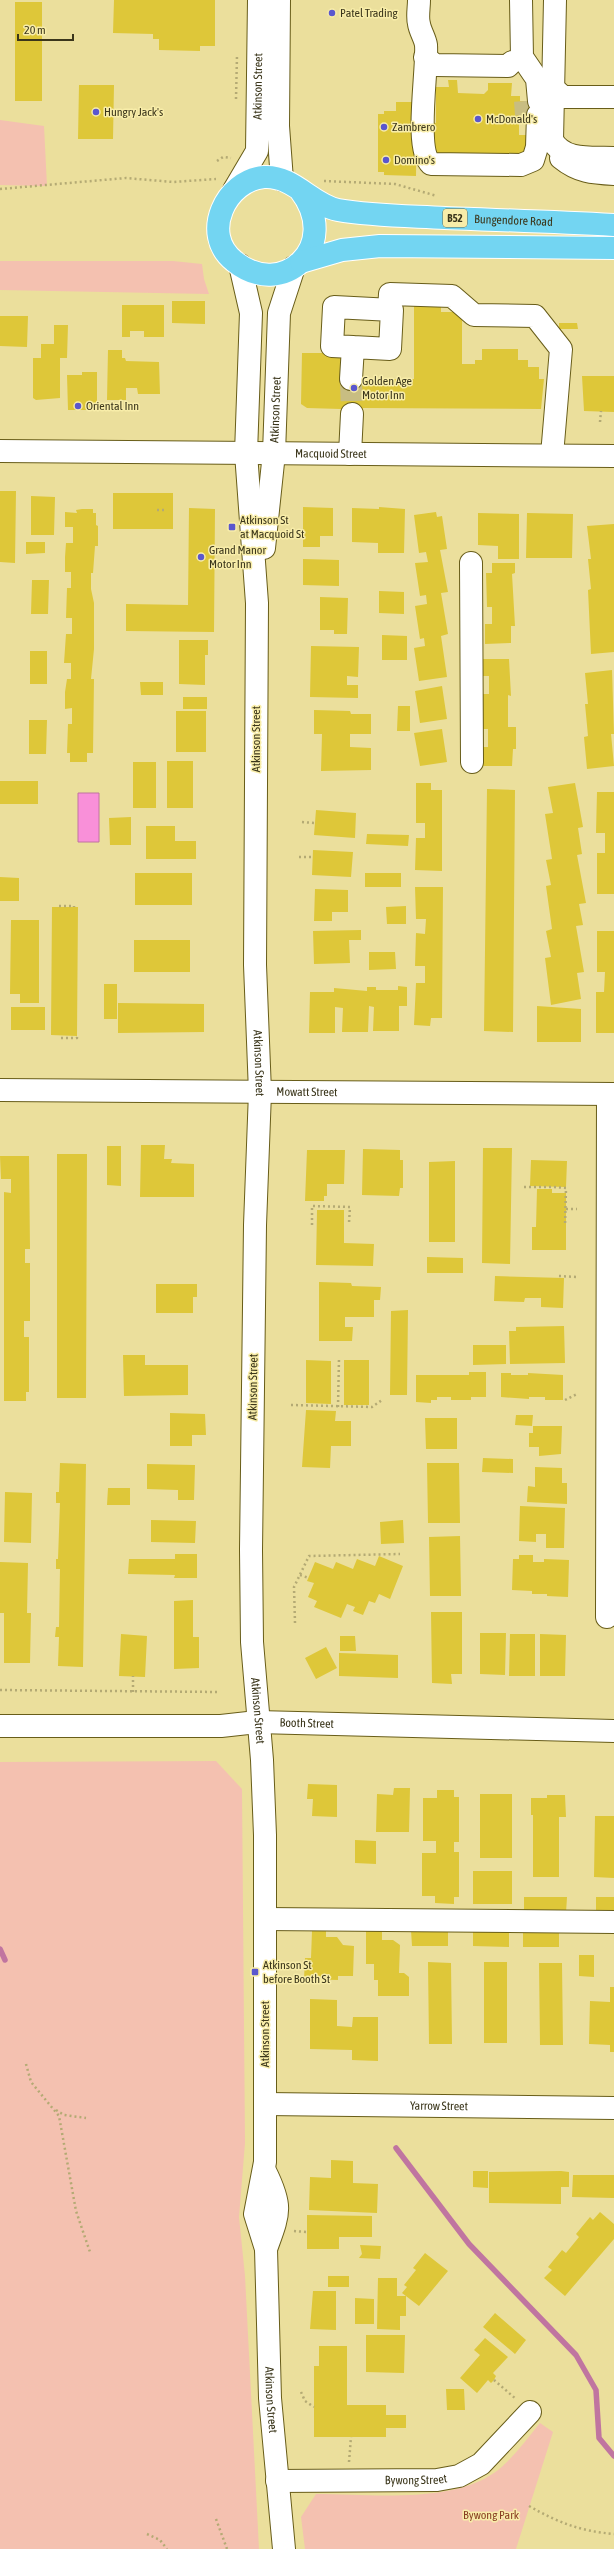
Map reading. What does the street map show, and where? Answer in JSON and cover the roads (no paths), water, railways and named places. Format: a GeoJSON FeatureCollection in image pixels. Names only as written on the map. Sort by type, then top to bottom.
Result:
{"type":"FeatureCollection","features":[{"type":"Feature","properties":{"kind":"highway","name":"B52"},"geometry":{"type":"LineString","coordinates":[[300,183],[265,177],[226,184],[227,198],[220,213],[218,230],[223,247],[233,261],[253,273],[270,275],[298,264],[342,250],[380,246],[614,248]]}},
{"type":"Feature","properties":{"kind":"highway","name":"Bungendore Road"},"geometry":{"type":"LineString","coordinates":[[300,183],[336,210],[379,215],[614,225]]}},
{"type":"Feature","properties":{"kind":"highway"},"geometry":{"type":"LineString","coordinates":[[298,264],[308,253],[315,237],[316,220],[311,204],[300,183]]}},
{"type":"Feature","properties":{"kind":"street","name":"Atkinson Street"},"geometry":{"type":"LineString","coordinates":[[226,184],[257,151],[259,0]]}},
{"type":"Feature","properties":{"kind":"street","name":"Atkinson Street"},"geometry":{"type":"LineString","coordinates":[[279,0],[278,126],[300,183]]}},
{"type":"Feature","properties":{"kind":"street"},"geometry":{"type":"LineString","coordinates":[[419,0],[418,24],[426,43],[423,151],[425,159],[431,164],[521,165],[532,160],[537,147],[537,79],[522,57],[521,0]]}},
{"type":"Feature","properties":{"kind":"street"},"geometry":{"type":"LineString","coordinates":[[511,0],[512,62],[524,81],[536,109],[562,158],[573,167],[589,173],[614,174]]}},
{"type":"Feature","properties":{"kind":"street"},"geometry":{"type":"LineString","coordinates":[[536,109],[555,0]]}},
{"type":"Feature","properties":{"kind":"street"},"geometry":{"type":"LineString","coordinates":[[425,57],[435,65],[508,66],[512,62]]}},
{"type":"Feature","properties":{"kind":"street"},"geometry":{"type":"LineString","coordinates":[[536,109],[563,96],[614,97]]}},
{"type":"Feature","properties":{"kind":"street"},"geometry":{"type":"LineString","coordinates":[[557,149],[574,157],[614,158]]}},
{"type":"Feature","properties":{"kind":"street","name":"Atkinson Street"},"geometry":{"type":"LineString","coordinates":[[257,603],[274,453],[279,313],[298,264]]}},
{"type":"Feature","properties":{"kind":"street","name":"Atkinson Street"},"geometry":{"type":"LineString","coordinates":[[240,265],[251,313],[246,453],[257,603],[255,965],[260,1092],[255,1225],[252,1642],[257,1722],[262,1760],[265,1835],[265,2171],[254,2214],[266,2249],[270,2398],[284,2549]]}},
{"type":"Feature","properties":{"kind":"street"},"geometry":{"type":"LineString","coordinates":[[389,310],[390,294],[452,296],[474,314],[535,316],[561,349],[552,456]]}},
{"type":"Feature","properties":{"kind":"street"},"geometry":{"type":"LineString","coordinates":[[334,307],[392,310],[390,349],[353,347],[332,346],[334,307]]}},
{"type":"Feature","properties":{"kind":"street"},"geometry":{"type":"LineString","coordinates":[[351,379],[353,347]]}},
{"type":"Feature","properties":{"kind":"street"},"geometry":{"type":"LineString","coordinates":[[350,454],[352,414]]}},
{"type":"Feature","properties":{"kind":"street","name":"Macquoid Street"},"geometry":{"type":"LineString","coordinates":[[0,451],[614,456]]}},
{"type":"Feature","properties":{"kind":"street"},"geometry":{"type":"LineString","coordinates":[[471,563],[472,762]]}},
{"type":"Feature","properties":{"kind":"street","name":"Mowatt Street"},"geometry":{"type":"LineString","coordinates":[[0,1090],[611,1094]]}},
{"type":"Feature","properties":{"kind":"street"},"geometry":{"type":"LineString","coordinates":[[607,1617],[611,1094]]}},
{"type":"Feature","properties":{"kind":"street","name":"Booth Street"},"geometry":{"type":"LineString","coordinates":[[0,1726],[215,1726],[257,1722],[614,1731]]}},
{"type":"Feature","properties":{"kind":"street"},"geometry":{"type":"LineString","coordinates":[[265,1919],[614,1922]]}},
{"type":"Feature","properties":{"kind":"street","name":"Yarrow Street"},"geometry":{"type":"LineString","coordinates":[[265,2104],[614,2108]]}},
{"type":"Feature","properties":{"kind":"street","name":"Bywong Street"},"geometry":{"type":"LineString","coordinates":[[277,2481],[433,2480],[459,2476],[481,2464],[530,2412]]}},
{"type":"Feature","properties":{"kind":"waterway"},"geometry":{"type":"LineString","coordinates":[[0,1949],[5,1960]]}},
{"type":"Feature","properties":{"kind":"waterway"},"geometry":{"type":"LineString","coordinates":[[396,2148],[469,2244],[576,2355],[596,2390],[599,2438],[614,2456]]}},
{"type":"Feature","properties":{"kind":"tunnel"},"geometry":{"type":"LineString","coordinates":[[525,101],[526,115]]}},
{"type":"Feature","properties":{"kind":"tunnel"},"geometry":{"type":"LineString","coordinates":[[351,379],[352,414]]}},
{"type":"Feature","properties":{"kind":"place","name":"Patel Trading"},"geometry":{"type":"Point","coordinates":[332,13]}},
{"type":"Feature","properties":{"kind":"place","name":"Hungry Jack's"},"geometry":{"type":"Point","coordinates":[96,112]}},
{"type":"Feature","properties":{"kind":"place","name":"McDonald's"},"geometry":{"type":"Point","coordinates":[478,119]}},
{"type":"Feature","properties":{"kind":"place","name":"Zambrero"},"geometry":{"type":"Point","coordinates":[384,127]}},
{"type":"Feature","properties":{"kind":"place","name":"Domino's"},"geometry":{"type":"Point","coordinates":[386,160]}},
{"type":"Feature","properties":{"kind":"place","name":"Golden Age Motor Inn"},"geometry":{"type":"Point","coordinates":[354,388]}},
{"type":"Feature","properties":{"kind":"place","name":"Oriental Inn"},"geometry":{"type":"Point","coordinates":[78,406]}},
{"type":"Feature","properties":{"kind":"place","name":"Atkinson St at Macquoid St"},"geometry":{"type":"Point","coordinates":[232,527]}},
{"type":"Feature","properties":{"kind":"place","name":"Grand Manor Motor Inn"},"geometry":{"type":"Point","coordinates":[201,557]}},
{"type":"Feature","properties":{"kind":"place","name":"Atkinson St before Booth St"},"geometry":{"type":"Point","coordinates":[255,1972]}},
{"type":"Feature","properties":{"kind":"park label","name":"Bywong Park"},"geometry":{"type":"Point","coordinates":[491,2515]}}]}
